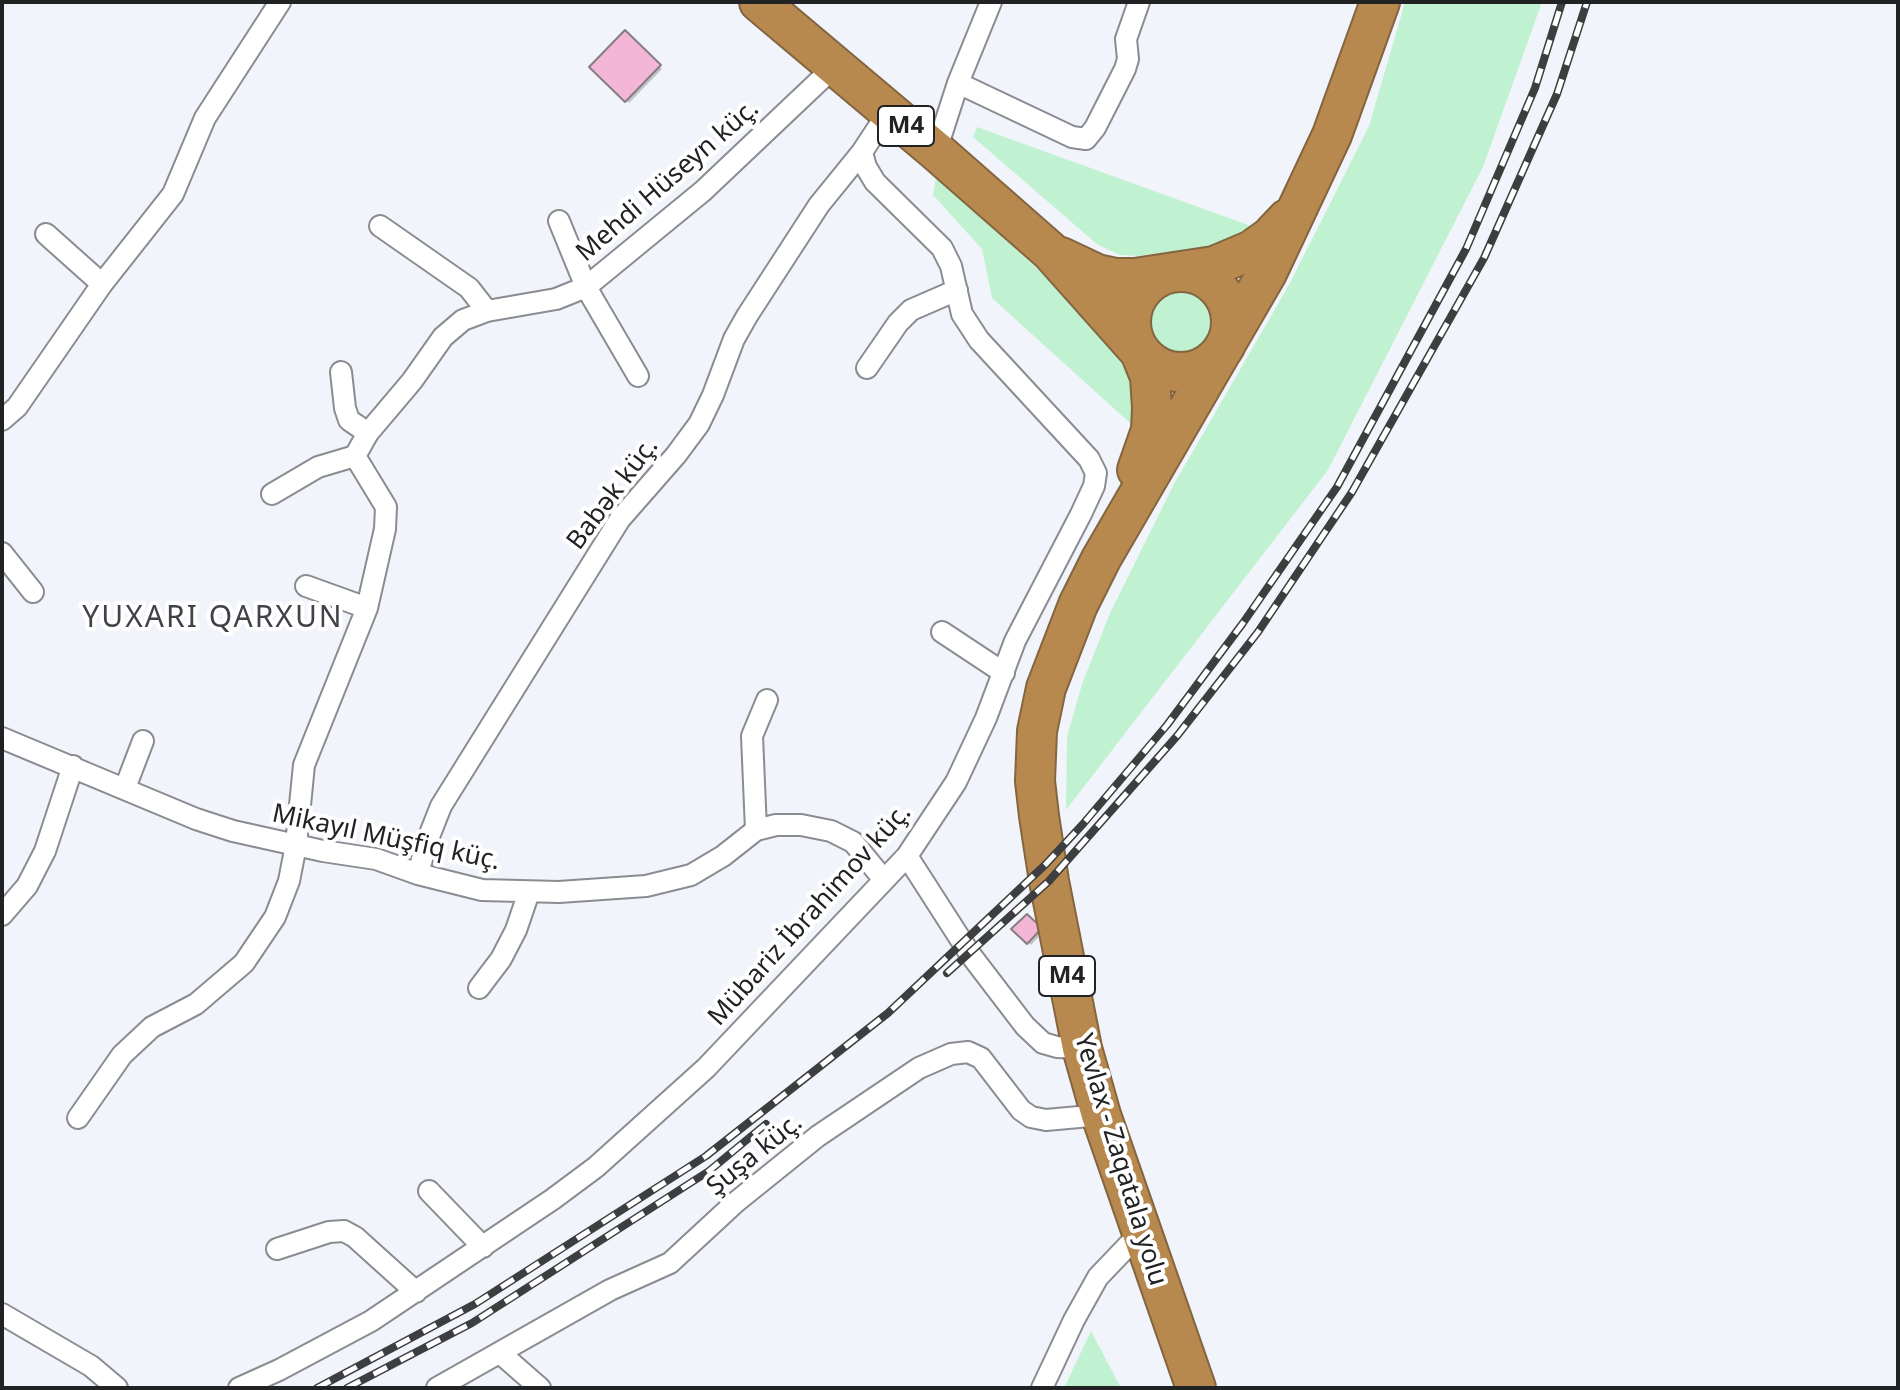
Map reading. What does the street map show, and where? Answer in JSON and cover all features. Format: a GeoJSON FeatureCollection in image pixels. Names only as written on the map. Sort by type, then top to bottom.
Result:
{"type":"FeatureCollection","features":[{"type":"Feature","properties":{"kind":"highway","name":"M4"},"geometry":{"type":"LineString","coordinates":[[759,2],[1051,252]]}},
{"type":"Feature","properties":{"kind":"highway"},"geometry":{"type":"LineString","coordinates":[[1101,559],[1267,273],[1332,135],[1380,2]]}},
{"type":"Feature","properties":{"kind":"highway"},"geometry":{"type":"LineString","coordinates":[[1051,252],[1097,274],[1116,278],[1214,266],[1252,250],[1270,237],[1300,206]]}},
{"type":"Feature","properties":{"kind":"highway"},"geometry":{"type":"LineString","coordinates":[[1051,252],[1140,352],[1168,371],[1191,372],[1212,363],[1226,345],[1232,324],[1231,313],[1222,292],[1195,273],[1172,273],[1152,282],[1137,298],[1131,320],[1135,342],[1140,352],[1150,377],[1151,430],[1101,559]]}},
{"type":"Feature","properties":{"kind":"highway","name":"Yevlax - Zaqatala yolu"},"geometry":{"type":"LineString","coordinates":[[1101,559],[1073,617],[1046,688],[1037,731],[1035,781],[1049,881],[1082,1048],[1101,1115],[1196,1388]]}},
{"type":"Feature","properties":{"kind":"street"},"geometry":{"type":"LineString","coordinates":[[2,420],[17,407],[102,284],[173,194],[205,118],[280,2]]}},
{"type":"Feature","properties":{"kind":"street"},"geometry":{"type":"LineString","coordinates":[[936,151],[958,83],[991,2]]}},
{"type":"Feature","properties":{"kind":"street"},"geometry":{"type":"LineString","coordinates":[[958,83],[1072,137],[1086,139],[1095,128],[1125,69],[1128,59],[1126,39],[1139,2]]}},
{"type":"Feature","properties":{"kind":"street","name":"Mehdi Hüseyn küç."},"geometry":{"type":"LineString","coordinates":[[355,456],[368,433],[412,381],[443,337],[463,320],[487,311],[556,299],[586,287],[703,191],[834,67]]}},
{"type":"Feature","properties":{"kind":"street"},"geometry":{"type":"LineString","coordinates":[[862,152],[889,111]]}},
{"type":"Feature","properties":{"kind":"street","name":"Mübariz İbrahimov küç."},"geometry":{"type":"LineString","coordinates":[[239,1388],[371,1321],[596,1167],[706,1068],[907,856],[956,782],[1015,641],[1081,514],[1094,486],[1096,473],[1089,459],[979,340],[962,314],[951,266],[942,248],[875,182],[862,152]]}},
{"type":"Feature","properties":{"kind":"street","name":"Babək küç."},"geometry":{"type":"LineString","coordinates":[[418,874],[441,806],[620,519],[699,424],[734,339],[747,316],[819,205],[862,152]]}},
{"type":"Feature","properties":{"kind":"street"},"geometry":{"type":"LineString","coordinates":[[559,221],[586,287],[638,376]]}},
{"type":"Feature","properties":{"kind":"street"},"geometry":{"type":"LineString","coordinates":[[380,226],[469,288],[487,311]]}},
{"type":"Feature","properties":{"kind":"street"},"geometry":{"type":"LineString","coordinates":[[46,234],[102,284]]}},
{"type":"Feature","properties":{"kind":"street"},"geometry":{"type":"LineString","coordinates":[[867,368],[898,323],[911,310],[957,290]]}},
{"type":"Feature","properties":{"kind":"street"},"geometry":{"type":"LineString","coordinates":[[341,372],[349,420],[368,433]]}},
{"type":"Feature","properties":{"kind":"street"},"geometry":{"type":"LineString","coordinates":[[78,1118],[122,1055],[152,1027],[196,1004],[244,963],[275,917],[289,881],[304,765],[367,608],[385,529],[386,507],[355,456],[318,467],[272,494]]}},
{"type":"Feature","properties":{"kind":"street"},"geometry":{"type":"LineString","coordinates":[[2,553],[33,592]]}},
{"type":"Feature","properties":{"kind":"street"},"geometry":{"type":"LineString","coordinates":[[306,586],[367,608]]}},
{"type":"Feature","properties":{"kind":"street"},"geometry":{"type":"LineString","coordinates":[[942,632],[1004,673]]}},
{"type":"Feature","properties":{"kind":"street"},"geometry":{"type":"LineString","coordinates":[[767,700],[752,736],[756,830],[776,825],[801,825],[831,831],[853,842],[884,880]]}},
{"type":"Feature","properties":{"kind":"street","name":"Mikayıl Müşfiq küç."},"geometry":{"type":"LineString","coordinates":[[2,738],[196,819],[233,831],[376,859],[418,874],[482,890],[529,892],[646,886],[691,875],[723,856],[756,830]]}},
{"type":"Feature","properties":{"kind":"street"},"geometry":{"type":"LineString","coordinates":[[125,788],[143,741]]}},
{"type":"Feature","properties":{"kind":"street"},"geometry":{"type":"LineString","coordinates":[[2,915],[27,886],[45,851],[73,766]]}},
{"type":"Feature","properties":{"kind":"street"},"geometry":{"type":"LineString","coordinates":[[907,856],[970,954],[1025,1026],[1043,1043],[1082,1048]]}},
{"type":"Feature","properties":{"kind":"street"},"geometry":{"type":"LineString","coordinates":[[479,988],[501,959],[516,930],[529,892]]}},
{"type":"Feature","properties":{"kind":"street","name":"Şuşa küç."},"geometry":{"type":"LineString","coordinates":[[437,1388],[610,1290],[670,1263],[736,1202],[818,1136],[919,1068],[951,1054],[968,1052],[981,1058],[1021,1110],[1031,1117],[1046,1120],[1101,1115]]}},
{"type":"Feature","properties":{"kind":"street"},"geometry":{"type":"LineString","coordinates":[[429,1191],[483,1247]]}},
{"type":"Feature","properties":{"kind":"street"},"geometry":{"type":"LineString","coordinates":[[277,1249],[329,1232],[344,1231],[355,1237],[416,1292]]}},
{"type":"Feature","properties":{"kind":"street"},"geometry":{"type":"LineString","coordinates":[[1042,1388],[1098,1277],[1141,1232]]}},
{"type":"Feature","properties":{"kind":"street"},"geometry":{"type":"LineString","coordinates":[[2,1314],[91,1366],[117,1388]]}},
{"type":"Feature","properties":{"kind":"street"},"geometry":{"type":"LineString","coordinates":[[500,1353],[540,1388]]}},
{"type":"Feature","properties":{"kind":"green space"},"geometry":{"type":"Polygon","coordinates":[[[1405,2],[1542,2],[1483,167],[1328,470],[1066,810],[1067,737],[1082,684],[1110,613],[1174,484],[1290,283],[1369,126],[1405,2]]]}},
{"type":"Feature","properties":{"kind":"green space"},"geometry":{"type":"Polygon","coordinates":[[[977,127],[1251,226],[1232,240],[1210,247],[1138,256],[1120,255],[1098,245],[973,137],[977,127]]]}},
{"type":"Feature","properties":{"kind":"green space"},"geometry":{"type":"Polygon","coordinates":[[[936,177],[1114,338],[1134,383],[1131,424],[992,298],[982,249],[933,195],[936,177]]]}},
{"type":"Feature","properties":{"kind":"green space"},"geometry":{"type":"Polygon","coordinates":[[[1180,286],[1194,289],[1206,297],[1214,309],[1217,323],[1214,337],[1206,349],[1194,357],[1180,360],[1166,357],[1154,349],[1146,337],[1143,323],[1146,309],[1154,297],[1166,289],[1180,286]]]}},
{"type":"Feature","properties":{"kind":"green space"},"geometry":{"type":"Polygon","coordinates":[[[1091,1331],[1121,1388],[1064,1388],[1091,1331]]]}},
{"type":"Feature","properties":{"kind":"building"},"geometry":{"type":"Polygon","coordinates":[[[625,30],[661,65],[625,102],[589,67],[625,30]]]}},
{"type":"Feature","properties":{"kind":"building"},"geometry":{"type":"Polygon","coordinates":[[[1027,914],[1042,928],[1027,944],[1011,929],[1027,914]]]}},
{"type":"Feature","properties":{"kind":"railway"},"geometry":{"type":"LineString","coordinates":[[317,1388],[475,1304],[706,1156],[888,1013],[1046,864],[1083,824],[1167,725],[1243,623],[1337,487],[1466,249],[1535,88],[1562,2]]}},
{"type":"Feature","properties":{"kind":"railway"},"geometry":{"type":"LineString","coordinates":[[947,973],[1049,881],[1177,736],[1258,632],[1352,492],[1484,258],[1557,94],[1587,2]]}},
{"type":"Feature","properties":{"kind":"railway"},"geometry":{"type":"LineString","coordinates":[[347,1388],[472,1323],[709,1171],[766,1124]]}},
{"type":"Feature","properties":{"kind":"district","name":"YUXARI QARXUN"},"geometry":{"type":"Point","coordinates":[213,618]}}]}
